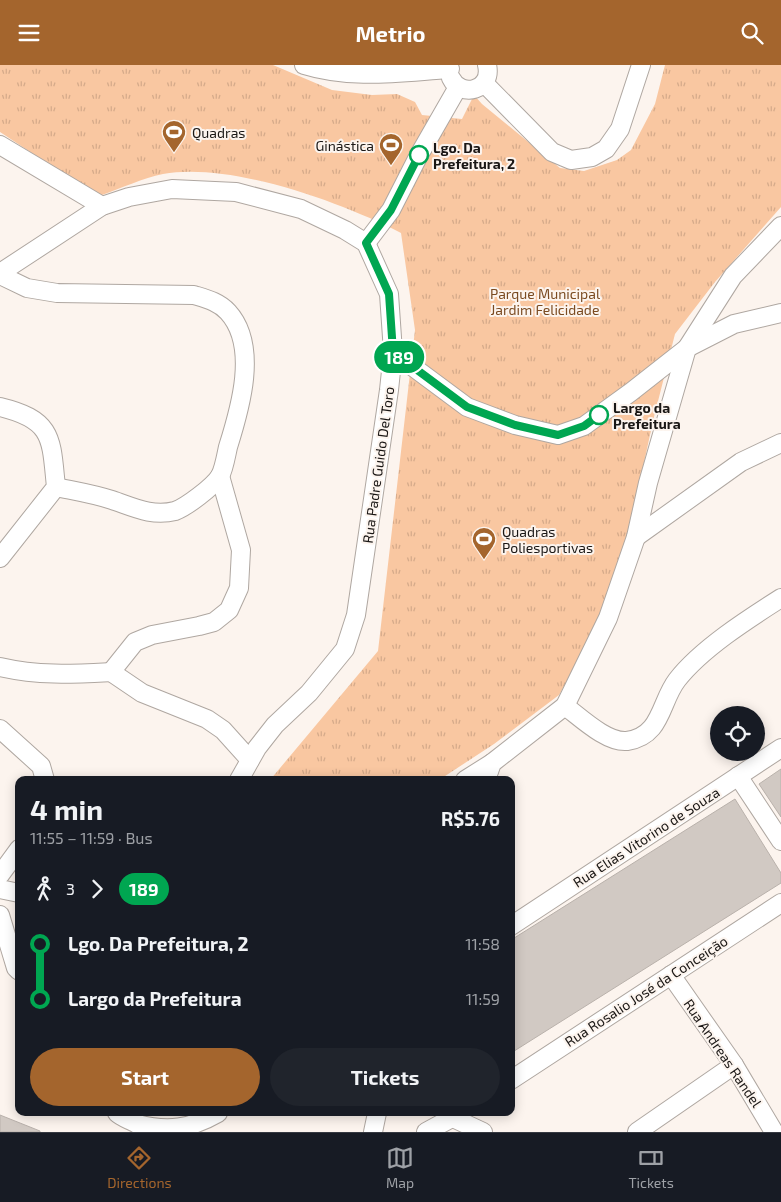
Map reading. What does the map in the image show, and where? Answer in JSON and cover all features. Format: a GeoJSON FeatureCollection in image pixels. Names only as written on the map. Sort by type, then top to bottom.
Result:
{"type":"FeatureCollection","features":[{"type":"Feature","properties":{"kind":"street"},"geometry":{"type":"LineString","coordinates":[[304,65],[339,72],[365,74],[451,67],[450,75],[453,81],[458,87],[466,89],[474,89],[484,83],[488,73],[487,65]]}},
{"type":"Feature","properties":{"kind":"street"},"geometry":{"type":"LineString","coordinates":[[484,83],[552,152],[571,160],[592,157],[606,149],[620,129],[641,65]]}},
{"type":"Feature","properties":{"kind":"street"},"geometry":{"type":"LineString","coordinates":[[56,487],[112,500],[146,511],[161,513],[176,510],[199,497],[220,476],[238,416],[245,373],[245,357],[239,330],[229,313],[215,301],[194,295],[57,293],[27,288],[0,274],[102,206],[129,197],[172,189],[236,192],[301,209],[345,230],[366,243],[391,210],[419,155],[458,87]]}},
{"type":"Feature","properties":{"kind":"street"},"geometry":{"type":"LineString","coordinates":[[0,145],[102,206]]}},
{"type":"Feature","properties":{"kind":"street"},"geometry":{"type":"LineString","coordinates":[[472,776],[565,707],[608,617],[636,537],[648,483],[687,348],[732,276],[781,226]]}},
{"type":"Feature","properties":{"kind":"street","name":"Rua Padre Guido Del Toro"},"geometry":{"type":"LineString","coordinates":[[241,776],[257,748],[276,725],[309,693],[344,649],[356,615],[393,352],[389,294],[366,243]]}},
{"type":"Feature","properties":{"kind":"street"},"geometry":{"type":"LineString","coordinates":[[393,352],[467,407],[515,425],[558,435],[584,426],[632,392],[687,348],[734,324],[781,313]]}},
{"type":"Feature","properties":{"kind":"street"},"geometry":{"type":"LineString","coordinates":[[0,407],[20,412],[39,424],[51,442],[56,487],[0,558]]}},
{"type":"Feature","properties":{"kind":"street"},"geometry":{"type":"LineString","coordinates":[[636,537],[741,461],[781,443]]}},
{"type":"Feature","properties":{"kind":"street"},"geometry":{"type":"LineString","coordinates":[[111,672],[135,642],[152,635],[199,627],[214,622],[229,610],[239,588],[241,550],[220,476]]}},
{"type":"Feature","properties":{"kind":"street"},"geometry":{"type":"LineString","coordinates":[[565,707],[609,739],[625,741],[640,737],[653,728],[676,681],[696,658],[781,598]]}},
{"type":"Feature","properties":{"kind":"street"},"geometry":{"type":"LineString","coordinates":[[0,667],[22,672],[65,675],[111,672],[142,693],[207,719],[223,731],[250,760]]}},
{"type":"Feature","properties":{"kind":"street"},"geometry":{"type":"LineString","coordinates":[[0,729],[41,766],[44,776]]}},
{"type":"Feature","properties":{"kind":"street","name":"Rua Elias Vitorino de Souza"},"geometry":{"type":"LineString","coordinates":[[515,923],[781,749]]}},
{"type":"Feature","properties":{"kind":"street"},"geometry":{"type":"LineString","coordinates":[[487,776],[492,763]]}},
{"type":"Feature","properties":{"kind":"street"},"geometry":{"type":"LineString","coordinates":[[738,776],[781,841]]}},
{"type":"Feature","properties":{"kind":"street"},"geometry":{"type":"LineString","coordinates":[[0,875],[15,854]]}},
{"type":"Feature","properties":{"kind":"street"},"geometry":{"type":"LineString","coordinates":[[0,889],[15,892]]}},
{"type":"Feature","properties":{"kind":"street","name":"Rua Rosalio José da Conceição"},"geometry":{"type":"LineString","coordinates":[[515,1077],[781,903]]}},
{"type":"Feature","properties":{"kind":"street"},"geometry":{"type":"LineString","coordinates":[[0,915],[15,965]]}},
{"type":"Feature","properties":{"kind":"street","name":"Rua Andreas Randel"},"geometry":{"type":"LineString","coordinates":[[671,975],[734,1065],[774,1132]]}},
{"type":"Feature","properties":{"kind":"street"},"geometry":{"type":"LineString","coordinates":[[637,1132],[734,1065]]}},
{"type":"Feature","properties":{"kind":"street"},"geometry":{"type":"LineString","coordinates":[[123,1116],[150,1129],[172,1132],[196,1125],[212,1116]]}},
{"type":"Feature","properties":{"kind":"street"},"geometry":{"type":"LineString","coordinates":[[373,1132],[376,1116]]}},
{"type":"Feature","properties":{"kind":"street"},"geometry":{"type":"LineString","coordinates":[[426,1132],[455,1116]]}},
{"type":"Feature","properties":{"kind":"street"},"geometry":{"type":"LineString","coordinates":[[458,1116],[482,1132]]}},
{"type":"Feature","properties":{"kind":"green space","name":"Parque Municipal Jardim Felicidade"},"geometry":{"type":"Polygon","coordinates":[[[0,65],[273,65],[332,90],[372,95],[397,94],[415,102],[422,115],[462,119],[474,95],[482,104],[560,168],[584,171],[617,160],[631,150],[655,104],[665,65],[781,65],[781,207],[715,282],[675,334],[653,421],[623,560],[587,646],[559,695],[494,744],[445,776],[273,776],[378,651],[415,330],[401,233],[348,209],[285,187],[220,174],[190,172],[163,174],[102,195],[94,194],[0,132],[0,65]]]}},
{"type":"Feature","properties":{"kind":"building"},"geometry":{"type":"Polygon","coordinates":[[[781,769],[781,817],[759,784],[781,769]]]}},
{"type":"Feature","properties":{"kind":"building"},"geometry":{"type":"Polygon","coordinates":[[[735,799],[781,873],[781,883],[515,1050],[515,937],[735,799]]]}},
{"type":"Feature","properties":{"kind":"building"},"geometry":{"type":"Polygon","coordinates":[[[0,1115],[40,1131],[40,1132],[0,1132],[0,1115]]]}},
{"type":"Feature","properties":{"kind":"bus line","name":"189"},"geometry":{"type":"LineString","coordinates":[[419,155],[391,210],[366,243],[389,294],[393,352],[467,407],[515,425],[558,435],[584,426],[599,415]]}},
{"type":"Feature","properties":{"kind":"place","name":"Quadras"},"geometry":{"type":"Point","coordinates":[174,153]}},
{"type":"Feature","properties":{"kind":"place","name":"Lgo. Da Prefeitura, 2"},"geometry":{"type":"Point","coordinates":[419,155]}},
{"type":"Feature","properties":{"kind":"place","name":"Ginástica"},"geometry":{"type":"Point","coordinates":[391,166]}},
{"type":"Feature","properties":{"kind":"place","name":"Largo da Prefeitura"},"geometry":{"type":"Point","coordinates":[599,415]}},
{"type":"Feature","properties":{"kind":"place","name":"Quadras Poliesportivas"},"geometry":{"type":"Point","coordinates":[484,560]}}]}
